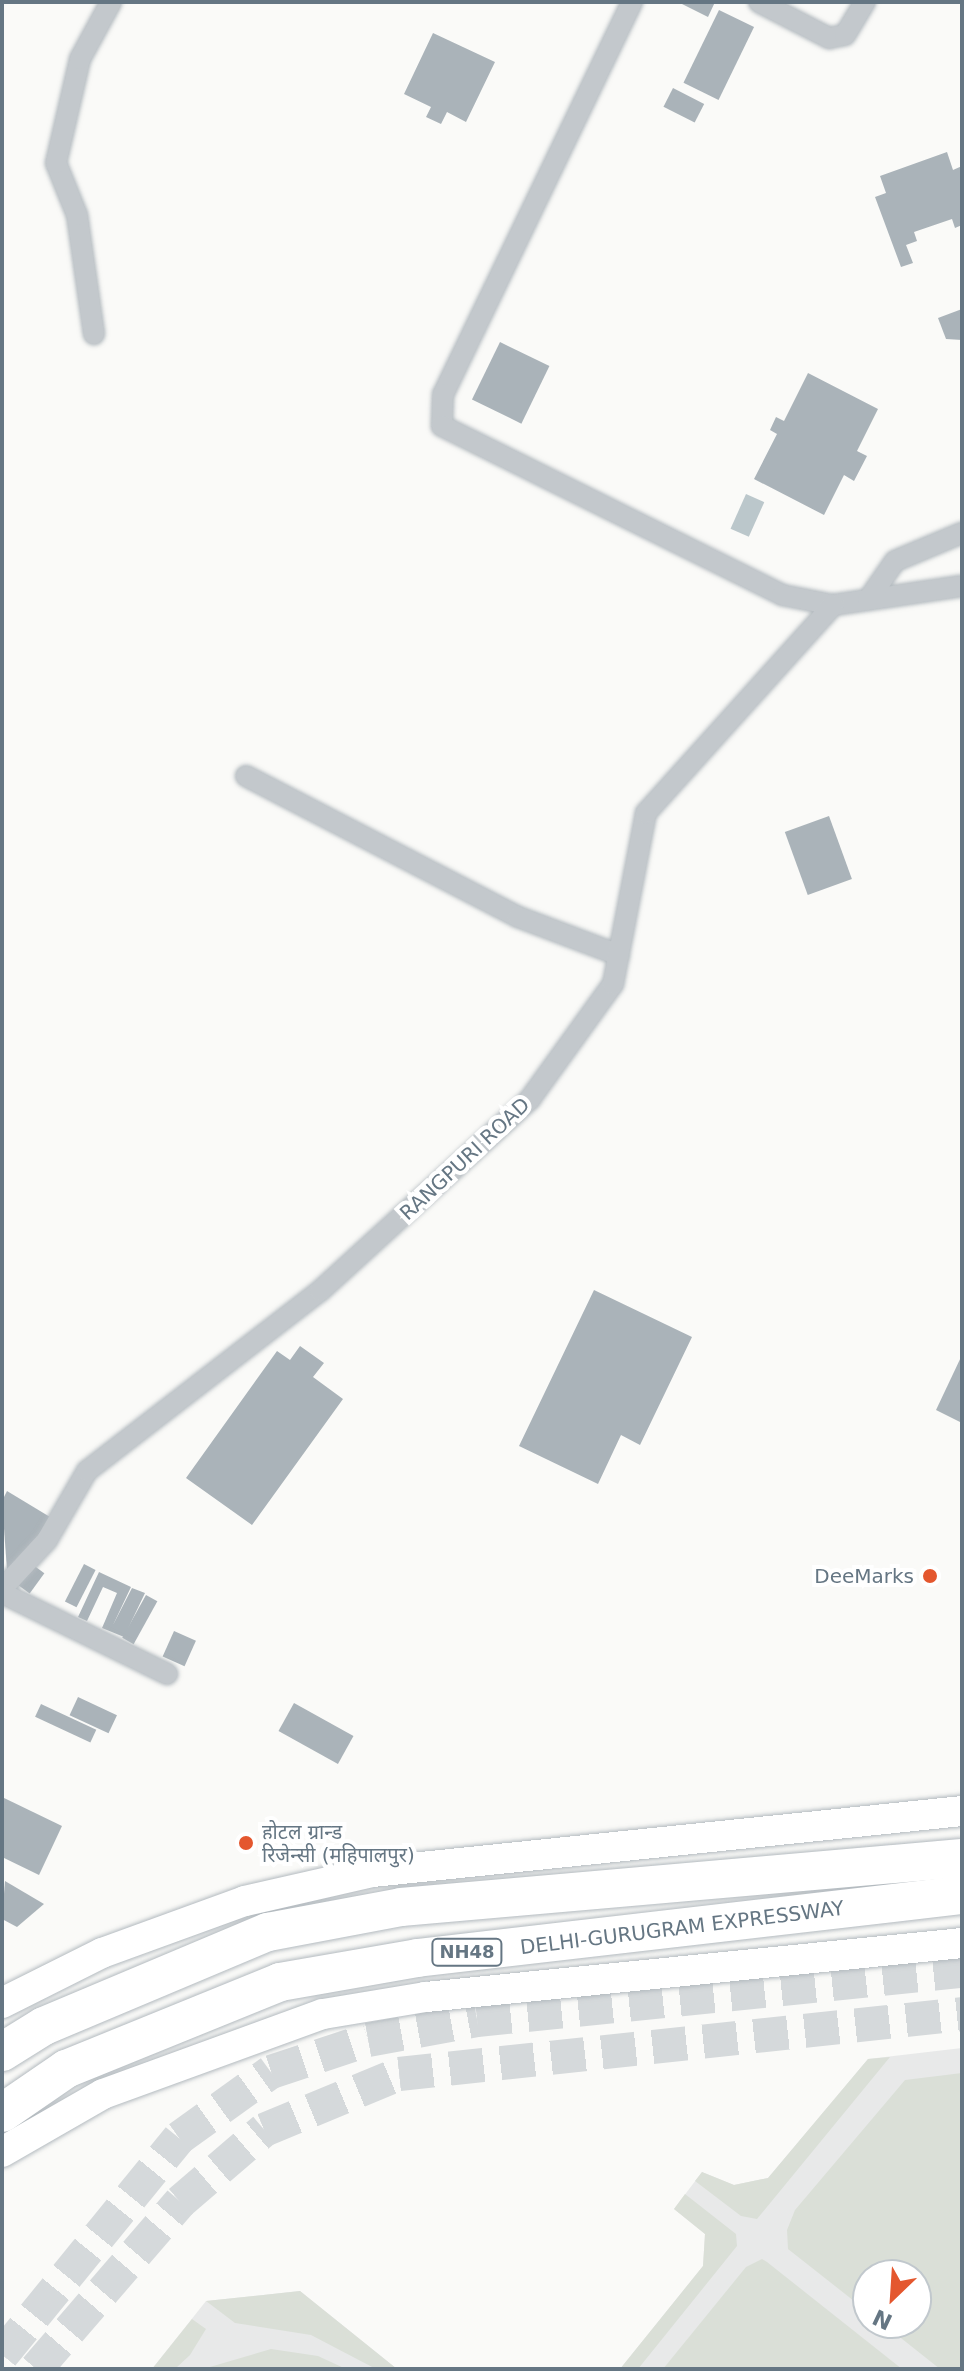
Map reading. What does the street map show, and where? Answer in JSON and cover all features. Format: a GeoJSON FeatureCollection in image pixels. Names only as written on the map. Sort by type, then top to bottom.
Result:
{"type":"FeatureCollection","features":[{"type":"Feature","properties":{"kind":"highway","name":"DELHI-GURUGRAM EXPRESSWAY"},"geometry":{"type":"LineString","coordinates":[[2,2052],[44,2026],[268,1932],[401,1907],[962,1858]]}},
{"type":"Feature","properties":{"kind":"highway","name":"DELHI-GURUGRAM EXPRESSWAY"},"geometry":{"type":"LineString","coordinates":[[2,2113],[79,2063],[280,1982],[417,1958],[962,1895]]}},
{"type":"Feature","properties":{"kind":"main road"},"geometry":{"type":"LineString","coordinates":[[2,2003],[102,1953],[245,1901],[373,1872],[962,1811]]}},
{"type":"Feature","properties":{"kind":"main road"},"geometry":{"type":"LineString","coordinates":[[2,2152],[103,2094],[323,2014],[426,1997],[962,1943]]}},
{"type":"Feature","properties":{"kind":"street"},"geometry":{"type":"LineString","coordinates":[[94,334],[77,215],[56,163],[80,59],[111,2]]}},
{"type":"Feature","properties":{"kind":"street"},"geometry":{"type":"LineString","coordinates":[[632,2],[443,394],[442,426],[782,595],[833,605],[962,586]]}},
{"type":"Feature","properties":{"kind":"street"},"geometry":{"type":"LineString","coordinates":[[759,2],[829,38],[845,35],[865,2]]}},
{"type":"Feature","properties":{"kind":"street"},"geometry":{"type":"LineString","coordinates":[[868,600],[895,561],[962,533]]}},
{"type":"Feature","properties":{"kind":"street","name":"RANGPURI ROAD"},"geometry":{"type":"LineString","coordinates":[[2,1591],[51,1534],[87,1471],[320,1291],[518,1112],[607,996],[619,955],[646,813],[833,605]]}},
{"type":"Feature","properties":{"kind":"street"},"geometry":{"type":"LineString","coordinates":[[246,776],[518,917],[619,955]]}},
{"type":"Feature","properties":{"kind":"street"},"geometry":{"type":"LineString","coordinates":[[2,1591],[167,1674]]}},
{"type":"Feature","properties":{"kind":"shaded area"},"geometry":{"type":"Polygon","coordinates":[[[746,494],[764,502],[749,537],[731,529],[746,494]]]}},
{"type":"Feature","properties":{"kind":"shaded area"},"geometry":{"type":"Polygon","coordinates":[[[962,2048],[962,2369],[620,2369],[703,2266],[705,2234],[674,2209],[702,2172],[734,2185],[768,2178],[868,2059],[962,2048]]]}},
{"type":"Feature","properties":{"kind":"shaded area"},"geometry":{"type":"Polygon","coordinates":[[[890,2057],[757,2219],[741,2216],[695,2181],[702,2172],[734,2185],[768,2178],[868,2059],[890,2057]]]}},
{"type":"Feature","properties":{"kind":"shaded area"},"geometry":{"type":"Polygon","coordinates":[[[962,2073],[962,2369],[940,2369],[902,2339],[932,2339],[932,2259],[852,2259],[852,2299],[788,2249],[787,2230],[795,2210],[905,2080],[962,2073]]]}},
{"type":"Feature","properties":{"kind":"shaded area"},"geometry":{"type":"Polygon","coordinates":[[[685,2194],[736,2234],[737,2246],[638,2369],[620,2369],[703,2266],[705,2234],[674,2209],[685,2194]]]}},
{"type":"Feature","properties":{"kind":"shaded area"},"geometry":{"type":"Polygon","coordinates":[[[762,2259],[767,2262],[852,2329],[852,2339],[864,2339],[902,2369],[663,2369],[746,2267],[762,2259]]]}},
{"type":"Feature","properties":{"kind":"shaded area"},"geometry":{"type":"Polygon","coordinates":[[[300,2291],[397,2369],[152,2369],[206,2301],[300,2291]]]}},
{"type":"Feature","properties":{"kind":"shaded area"},"geometry":{"type":"Polygon","coordinates":[[[300,2291],[397,2369],[376,2369],[311,2335],[235,2323],[206,2301],[300,2291]]]}},
{"type":"Feature","properties":{"kind":"shaded area"},"geometry":{"type":"Polygon","coordinates":[[[192,2319],[206,2329],[190,2355],[175,2369],[152,2369],[192,2319]]]}},
{"type":"Feature","properties":{"kind":"shaded area"},"geometry":{"type":"Polygon","coordinates":[[[271,2349],[318,2356],[346,2369],[203,2369],[271,2349]]]}},
{"type":"Feature","properties":{"kind":"building"},"geometry":{"type":"Polygon","coordinates":[[[678,2],[715,2],[708,17],[678,2]]]}},
{"type":"Feature","properties":{"kind":"building"},"geometry":{"type":"Polygon","coordinates":[[[719,10],[754,27],[719,100],[683,83],[719,10]]]}},
{"type":"Feature","properties":{"kind":"building"},"geometry":{"type":"Polygon","coordinates":[[[433,33],[495,62],[466,122],[447,112],[441,124],[426,117],[431,107],[404,94],[433,33]]]}},
{"type":"Feature","properties":{"kind":"building"},"geometry":{"type":"Polygon","coordinates":[[[673,88],[704,104],[695,123],[663,107],[673,88]]]}},
{"type":"Feature","properties":{"kind":"building"},"geometry":{"type":"Polygon","coordinates":[[[947,152],[953,170],[962,166],[962,225],[955,228],[952,219],[914,232],[917,241],[906,245],[913,263],[901,267],[875,197],[886,193],[880,176],[947,152]]]}},
{"type":"Feature","properties":{"kind":"building"},"geometry":{"type":"Polygon","coordinates":[[[962,309],[962,340],[946,339],[938,318],[962,309]]]}},
{"type":"Feature","properties":{"kind":"building"},"geometry":{"type":"Polygon","coordinates":[[[500,342],[549,366],[521,424],[472,400],[500,342]]]}},
{"type":"Feature","properties":{"kind":"building"},"geometry":{"type":"Polygon","coordinates":[[[808,373],[878,409],[857,451],[867,456],[854,481],[844,475],[824,515],[754,479],[777,434],[770,430],[776,417],[784,421],[808,373]]]}},
{"type":"Feature","properties":{"kind":"building"},"geometry":{"type":"Polygon","coordinates":[[[829,816],[852,879],[808,895],[785,832],[829,816]]]}},
{"type":"Feature","properties":{"kind":"building"},"geometry":{"type":"Polygon","coordinates":[[[594,1290],[692,1337],[640,1445],[621,1435],[598,1484],[519,1446],[594,1290]]]}},
{"type":"Feature","properties":{"kind":"building"},"geometry":{"type":"Polygon","coordinates":[[[300,1346],[324,1363],[313,1377],[343,1399],[252,1525],[186,1478],[277,1351],[290,1360],[300,1346]]]}},
{"type":"Feature","properties":{"kind":"building"},"geometry":{"type":"Polygon","coordinates":[[[962,1355],[962,1423],[936,1410],[962,1355]]]}},
{"type":"Feature","properties":{"kind":"building"},"geometry":{"type":"Polygon","coordinates":[[[7,1491],[55,1520],[7,1570],[2,1501],[7,1491]]]}},
{"type":"Feature","properties":{"kind":"building"},"geometry":{"type":"Polygon","coordinates":[[[29,1562],[44,1573],[30,1593],[14,1582],[29,1562]]]}},
{"type":"Feature","properties":{"kind":"building"},"geometry":{"type":"Polygon","coordinates":[[[84,1564],[96,1570],[77,1607],[65,1601],[84,1564]]]}},
{"type":"Feature","properties":{"kind":"building"},"geometry":{"type":"Polygon","coordinates":[[[99,1572],[131,1587],[113,1625],[132,1588],[145,1593],[124,1637],[102,1628],[117,1593],[103,1587],[87,1621],[78,1617],[99,1572]]]}},
{"type":"Feature","properties":{"kind":"building"},"geometry":{"type":"Polygon","coordinates":[[[146,1595],[157,1601],[134,1644],[122,1638],[146,1595]]]}},
{"type":"Feature","properties":{"kind":"building"},"geometry":{"type":"Polygon","coordinates":[[[174,1631],[196,1641],[185,1666],[163,1657],[174,1631]]]}},
{"type":"Feature","properties":{"kind":"building"},"geometry":{"type":"Polygon","coordinates":[[[78,1697],[117,1715],[109,1733],[70,1715],[78,1697]]]}},
{"type":"Feature","properties":{"kind":"building"},"geometry":{"type":"Polygon","coordinates":[[[294,1703],[353,1736],[338,1764],[278,1731],[294,1703]]]}},
{"type":"Feature","properties":{"kind":"building"},"geometry":{"type":"Polygon","coordinates":[[[41,1704],[96,1730],[90,1742],[35,1717],[41,1704]]]}},
{"type":"Feature","properties":{"kind":"building"},"geometry":{"type":"Polygon","coordinates":[[[2,1797],[62,1826],[39,1875],[2,1857],[2,1797]]]}},
{"type":"Feature","properties":{"kind":"building"},"geometry":{"type":"Polygon","coordinates":[[[5,1881],[44,1904],[17,1927],[2,1919],[5,1881]]]}},
{"type":"Feature","properties":{"kind":"tunnel"},"geometry":{"type":"LineString","coordinates":[[2,2355],[179,2138],[271,2072],[368,2040],[477,2020],[962,1971]]}},
{"type":"Feature","properties":{"kind":"tunnel"},"geometry":{"type":"LineString","coordinates":[[36,2369],[180,2202],[264,2130],[399,2074],[962,2014]]}},
{"type":"Feature","properties":{"kind":"place","name":"DeeMarks"},"geometry":{"type":"Point","coordinates":[930,1576]}},
{"type":"Feature","properties":{"kind":"place","name":"होटल ग्रान्ड रिजेन्सी (महिपालपुर)"},"geometry":{"type":"Point","coordinates":[246,1843]}}]}
